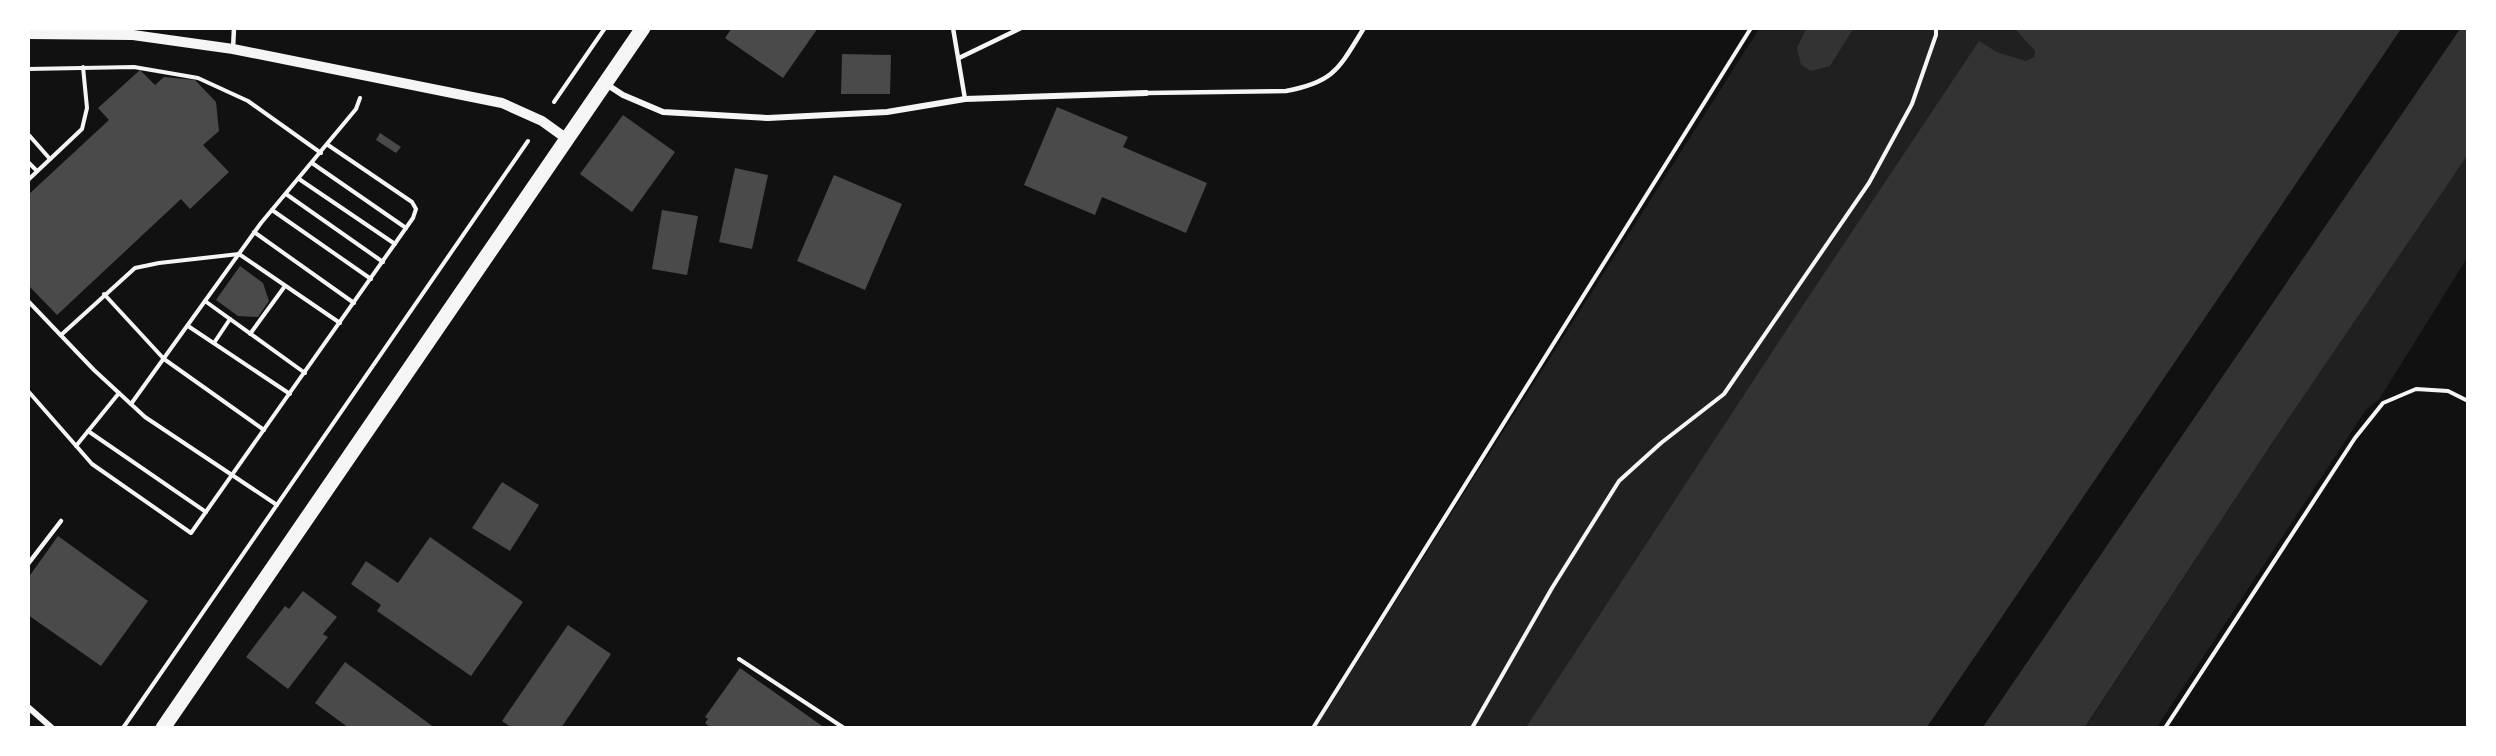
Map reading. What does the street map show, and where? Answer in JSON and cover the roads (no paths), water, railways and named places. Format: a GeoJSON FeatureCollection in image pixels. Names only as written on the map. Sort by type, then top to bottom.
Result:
{"type":"FeatureCollection","features":[{"type":"Feature","properties":{"kind":"main road"},"geometry":{"type":"LineString","coordinates":[[163,728],[644,28]]}},
{"type":"Feature","properties":{"kind":"street"},"geometry":{"type":"LineString","coordinates":[[28,34],[133,35],[233,49],[502,103],[542,121],[567,139]]}},
{"type":"Feature","properties":{"kind":"street"},"geometry":{"type":"LineString","coordinates":[[606,84],[623,95],[663,112],[768,118],[887,112],[965,99],[1146,93]]}},
{"type":"Feature","properties":{"kind":"street"},"geometry":{"type":"LineString","coordinates":[[28,707],[52,728]]}},
{"type":"Feature","properties":{"kind":"lane"},"geometry":{"type":"LineString","coordinates":[[233,49],[234,28]]}},
{"type":"Feature","properties":{"kind":"lane"},"geometry":{"type":"LineString","coordinates":[[953,28],[965,99]]}},
{"type":"Feature","properties":{"kind":"lane"},"geometry":{"type":"LineString","coordinates":[[959,58],[1020,28]]}},
{"type":"Feature","properties":{"kind":"lane"},"geometry":{"type":"LineString","coordinates":[[1146,93],[1286,91],[1306,87],[1328,78],[1342,63],[1364,28]]}},
{"type":"Feature","properties":{"kind":"lane"},"geometry":{"type":"LineString","coordinates":[[28,564],[61,521]]}}]}
